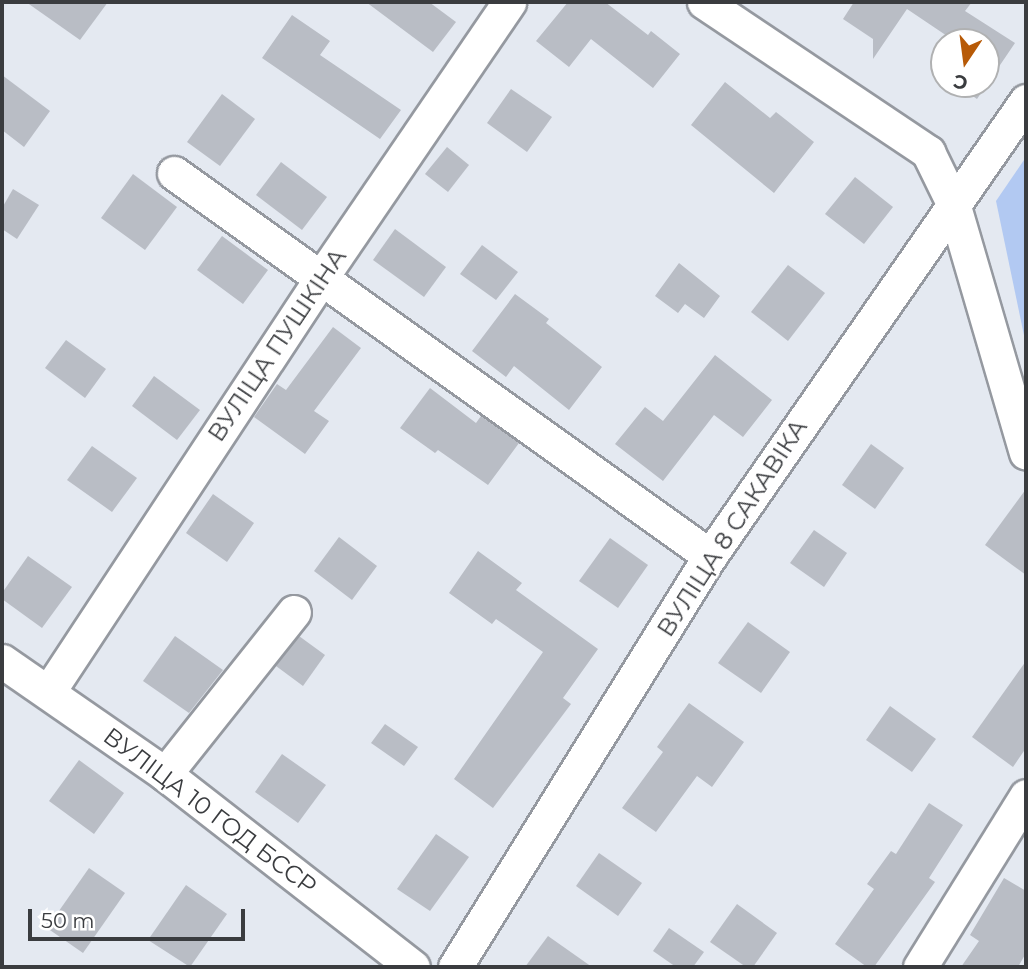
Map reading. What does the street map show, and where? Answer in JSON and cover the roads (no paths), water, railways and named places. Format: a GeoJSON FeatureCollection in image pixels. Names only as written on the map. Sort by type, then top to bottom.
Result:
{"type":"FeatureCollection","features":[{"type":"Feature","properties":{"kind":"street","name":"ВУЛІЦА ПУШКІНА"},"geometry":{"type":"LineString","coordinates":[[49,691],[321,278],[509,2]]}},
{"type":"Feature","properties":{"kind":"street"},"geometry":{"type":"LineString","coordinates":[[704,2],[928,152],[953,203],[1026,453]]}},
{"type":"Feature","properties":{"kind":"street","name":"ВУЛІЦА 8 САКАВІКА"},"geometry":{"type":"LineString","coordinates":[[455,967],[710,556],[1026,101]]}},
{"type":"Feature","properties":{"kind":"street"},"geometry":{"type":"LineString","coordinates":[[174,173],[710,556]]}},
{"type":"Feature","properties":{"kind":"street"},"geometry":{"type":"LineString","coordinates":[[165,774],[294,612]]}},
{"type":"Feature","properties":{"kind":"street","name":"ВУЛІЦА 10 ГОД БССР"},"geometry":{"type":"LineString","coordinates":[[2,660],[165,774],[413,967]]}},
{"type":"Feature","properties":{"kind":"street"},"geometry":{"type":"LineString","coordinates":[[920,967],[1026,796]]}}]}
